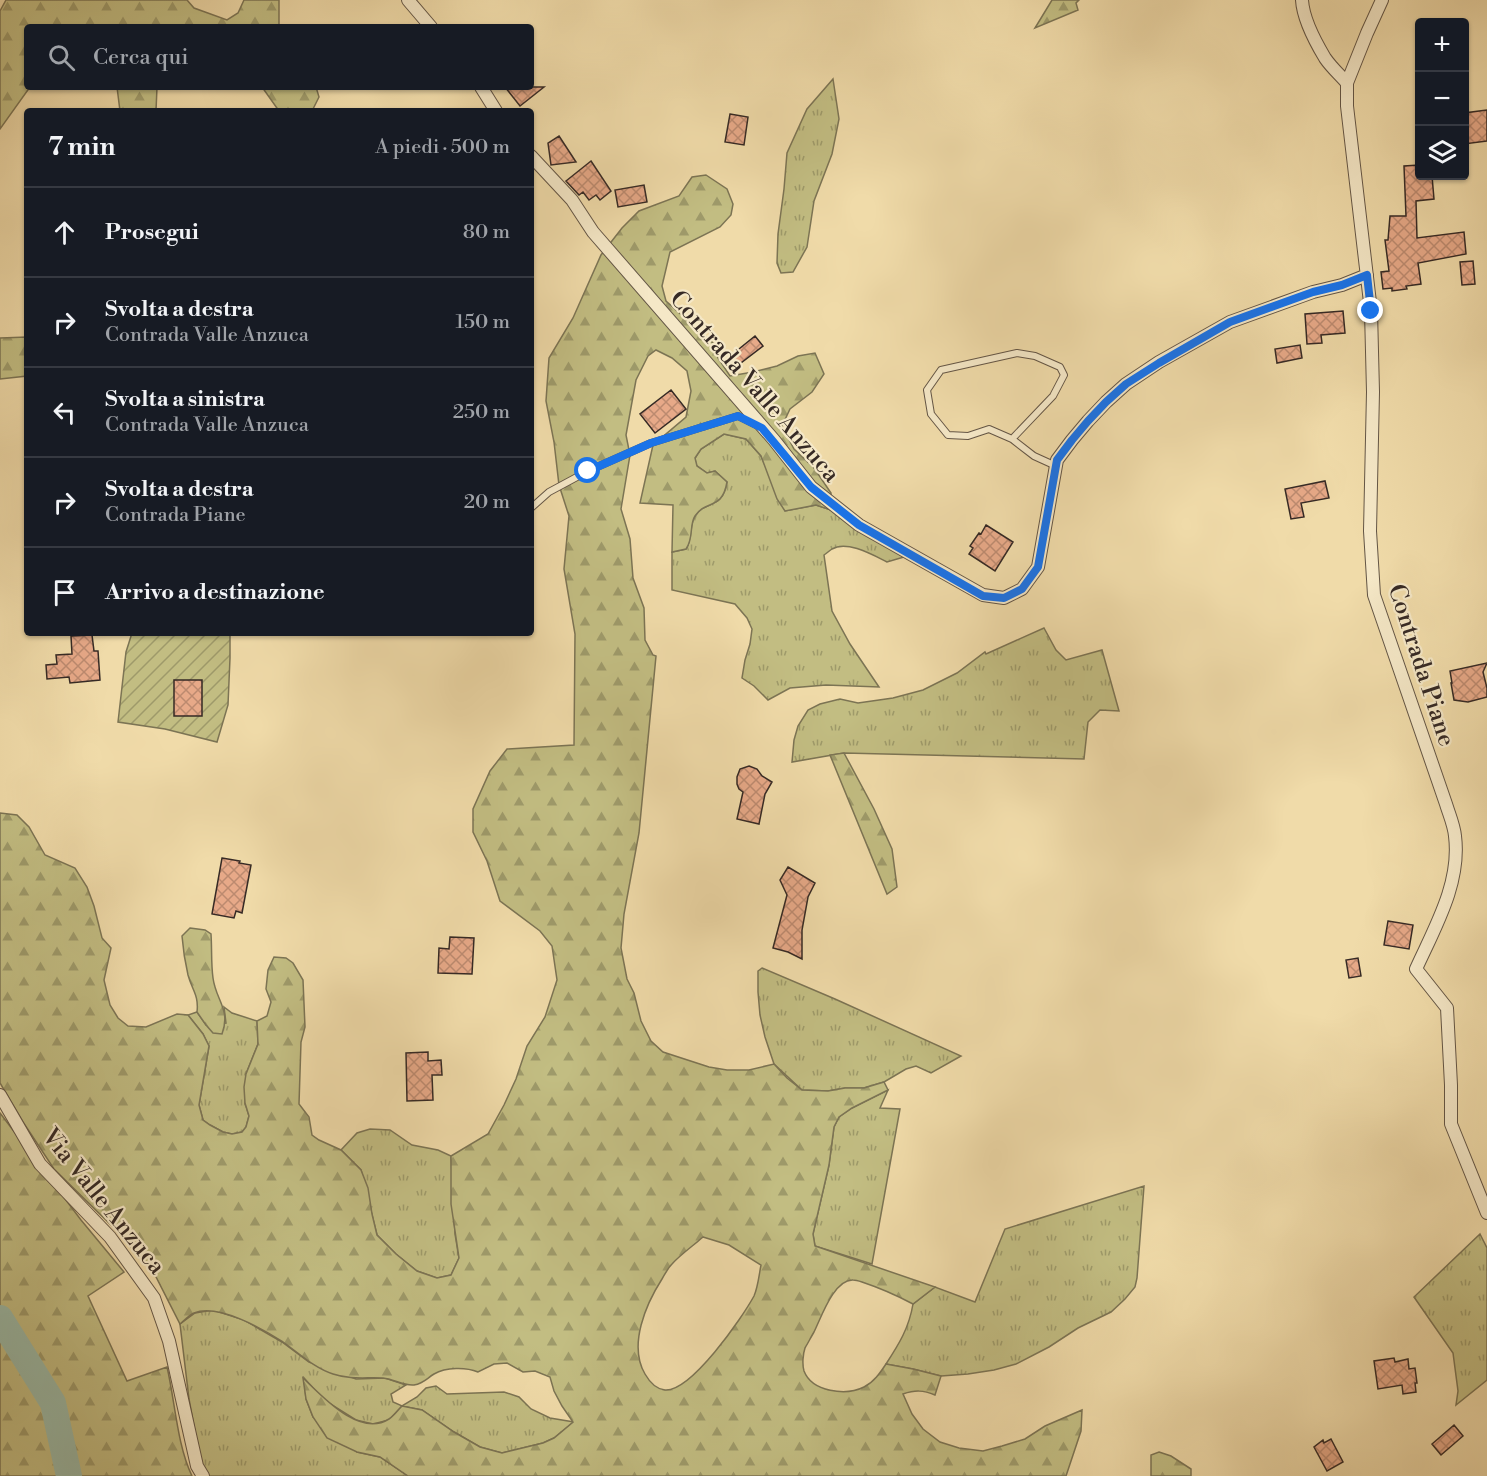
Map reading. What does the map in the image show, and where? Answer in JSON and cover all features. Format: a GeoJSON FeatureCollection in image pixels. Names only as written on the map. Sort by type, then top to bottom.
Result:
{"type":"FeatureCollection","features":[{"type":"Feature","properties":{"kind":"street"},"geometry":{"type":"LineString","coordinates":[[408,0],[428,24]]}},
{"type":"Feature","properties":{"kind":"street"},"geometry":{"type":"LineString","coordinates":[[1302,0],[1310,30],[1326,58],[1347,83]]}},
{"type":"Feature","properties":{"kind":"street","name":"Contrada Piane"},"geometry":{"type":"LineString","coordinates":[[1382,0],[1347,83],[1347,106],[1371,325],[1373,392],[1370,531],[1374,595],[1455,834],[1455,864],[1450,889],[1416,969],[1447,1008],[1451,1124],[1487,1213]]}},
{"type":"Feature","properties":{"kind":"street"},"geometry":{"type":"LineString","coordinates":[[482,90],[494,108]]}},
{"type":"Feature","properties":{"kind":"street","name":"Contrada Valle Anzuca"},"geometry":{"type":"LineString","coordinates":[[534,160],[572,200],[593,232],[811,487],[859,525],[983,596],[1004,598],[1022,589],[1038,567],[1057,460],[1106,402],[1126,384],[1230,322],[1367,275]]}},
{"type":"Feature","properties":{"kind":"street","name":"Via Valle Anzuca"},"geometry":{"type":"LineString","coordinates":[[0,1095],[40,1164],[110,1237],[154,1298],[169,1341],[197,1466],[203,1476]]}},
{"type":"Feature","properties":{"kind":"lane"},"geometry":{"type":"LineString","coordinates":[[1012,439],[1053,396],[1064,375],[1060,367],[1035,356],[1017,353],[942,370],[927,390],[931,414],[948,435],[968,436],[989,429],[1012,439],[1034,456],[1056,466]]}},
{"type":"Feature","properties":{"kind":"lane"},"geometry":{"type":"LineString","coordinates":[[534,505],[549,492],[588,471],[651,443],[738,416],[762,428]]}},
{"type":"Feature","properties":{"kind":"green space"},"geometry":{"type":"Polygon","coordinates":[[[6,0],[187,0],[194,8],[227,20],[238,13],[244,0],[279,0],[279,24],[24,24],[24,90],[28,90],[0,129],[0,11],[6,0]]]}},
{"type":"Feature","properties":{"kind":"green space"},"geometry":{"type":"Polygon","coordinates":[[[1052,0],[1079,0],[1076,3],[1078,10],[1035,28],[1052,0]]]}},
{"type":"Feature","properties":{"kind":"green space"},"geometry":{"type":"Polygon","coordinates":[[[833,79],[839,119],[832,154],[814,201],[807,247],[793,272],[781,273],[777,263],[778,234],[787,153],[807,109],[833,79]]]}},
{"type":"Feature","properties":{"kind":"green space"},"geometry":{"type":"Polygon","coordinates":[[[117,90],[157,90],[156,108],[120,108],[117,90]]]}},
{"type":"Feature","properties":{"kind":"green space"},"geometry":{"type":"Polygon","coordinates":[[[264,90],[317,90],[319,97],[314,108],[277,108],[264,90]]]}},
{"type":"Feature","properties":{"kind":"green space"},"geometry":{"type":"Polygon","coordinates":[[[706,175],[727,189],[733,204],[731,215],[720,227],[670,252],[662,286],[666,301],[714,344],[718,358],[730,376],[777,366],[798,356],[815,353],[824,374],[812,392],[790,409],[782,426],[794,449],[814,468],[831,493],[831,510],[816,505],[785,511],[777,499],[761,456],[746,439],[724,434],[701,449],[695,458],[697,466],[707,473],[715,471],[727,482],[725,491],[718,501],[699,511],[695,516],[686,549],[672,552],[673,505],[640,503],[653,445],[686,417],[691,391],[687,371],[672,358],[656,350],[648,356],[636,380],[626,435],[630,455],[621,509],[630,539],[633,578],[644,608],[645,640],[653,655],[656,656],[639,833],[624,914],[621,948],[627,979],[634,993],[641,1021],[651,1041],[663,1052],[709,1067],[727,1070],[749,1070],[774,1064],[802,1090],[828,1091],[864,1088],[884,1082],[888,1090],[852,1108],[839,1117],[834,1127],[829,1165],[813,1234],[815,1246],[935,1287],[913,1304],[858,1281],[846,1281],[829,1300],[805,1348],[803,1365],[808,1378],[822,1388],[848,1391],[868,1385],[886,1364],[941,1376],[935,1395],[919,1391],[903,1394],[912,1414],[923,1429],[940,1442],[959,1448],[983,1451],[1025,1439],[1045,1426],[1082,1410],[1081,1431],[1066,1476],[408,1476],[380,1457],[357,1452],[327,1438],[313,1417],[306,1399],[303,1378],[331,1404],[354,1419],[366,1423],[377,1423],[391,1418],[402,1406],[422,1410],[480,1447],[502,1453],[543,1443],[554,1438],[573,1422],[554,1391],[550,1377],[535,1371],[523,1372],[507,1363],[494,1364],[478,1372],[462,1369],[444,1370],[420,1383],[410,1385],[383,1378],[358,1378],[333,1374],[313,1364],[264,1331],[227,1314],[204,1311],[192,1314],[180,1324],[154,1273],[112,1226],[54,1169],[0,1083],[0,813],[17,815],[29,827],[45,855],[75,868],[87,887],[102,938],[111,948],[104,980],[110,1005],[118,1018],[128,1026],[146,1027],[177,1014],[188,1015],[203,1034],[209,1046],[199,1105],[203,1120],[223,1132],[232,1134],[242,1132],[246,1127],[249,1116],[244,1087],[246,1074],[258,1044],[257,1021],[267,1016],[271,1002],[266,989],[268,970],[274,957],[286,958],[293,963],[303,980],[305,1027],[301,1042],[299,1104],[309,1117],[312,1135],[341,1150],[361,1170],[368,1188],[377,1235],[417,1271],[437,1278],[451,1275],[459,1258],[451,1204],[451,1156],[488,1134],[516,1079],[527,1046],[545,1017],[557,980],[552,946],[540,931],[500,901],[487,861],[473,832],[473,809],[490,771],[507,749],[574,745],[575,634],[564,569],[569,516],[559,485],[546,401],[549,358],[573,318],[601,255],[622,228],[639,211],[679,196],[692,177],[706,175]],[[703,1237],[671,1266],[650,1300],[641,1325],[638,1350],[645,1374],[658,1388],[665,1390],[676,1387],[701,1367],[739,1320],[754,1296],[761,1265],[729,1245],[703,1237]]]}},
{"type":"Feature","properties":{"kind":"green space"},"geometry":{"type":"Polygon","coordinates":[[[24,337],[24,376],[0,379],[0,338],[24,337]]]}},
{"type":"Feature","properties":{"kind":"green space"},"geometry":{"type":"Polygon","coordinates":[[[724,434],[746,439],[761,456],[785,511],[816,505],[831,510],[904,557],[887,562],[845,546],[832,549],[824,555],[832,611],[850,644],[879,687],[826,685],[790,688],[768,700],[742,678],[752,629],[747,618],[735,604],[672,590],[672,552],[686,549],[695,516],[699,511],[718,501],[725,491],[727,482],[715,471],[707,473],[696,465],[695,458],[701,449],[724,434]]]}},
{"type":"Feature","properties":{"kind":"green space"},"geometry":{"type":"Polygon","coordinates":[[[1044,628],[1056,650],[1066,660],[1102,650],[1119,711],[1100,710],[1088,722],[1084,759],[844,753],[792,762],[798,726],[808,710],[840,699],[858,703],[893,698],[923,690],[957,673],[985,652],[986,654],[1044,628]]]}},
{"type":"Feature","properties":{"kind":"green space"},"geometry":{"type":"Polygon","coordinates":[[[131,636],[230,636],[228,705],[217,742],[165,729],[118,722],[126,652],[131,636]]]}},
{"type":"Feature","properties":{"kind":"green space"},"geometry":{"type":"Polygon","coordinates":[[[844,753],[892,849],[897,887],[887,894],[830,755],[844,753]]]}},
{"type":"Feature","properties":{"kind":"green space"},"geometry":{"type":"Polygon","coordinates":[[[190,928],[205,930],[211,934],[213,978],[225,1018],[222,1034],[213,1033],[197,1012],[197,1001],[188,975],[182,936],[190,928]]]}},
{"type":"Feature","properties":{"kind":"green space"},"geometry":{"type":"Polygon","coordinates":[[[762,968],[961,1056],[931,1073],[916,1066],[884,1082],[864,1088],[828,1091],[802,1090],[774,1064],[765,1037],[758,992],[758,971],[762,968]]]}},
{"type":"Feature","properties":{"kind":"green space"},"geometry":{"type":"Polygon","coordinates":[[[224,1007],[232,1013],[257,1021],[258,1044],[246,1074],[245,1103],[249,1116],[242,1132],[232,1134],[223,1132],[203,1120],[199,1105],[209,1046],[188,1015],[197,1012],[206,1025],[226,1023],[224,1007]]]}},
{"type":"Feature","properties":{"kind":"green space"},"geometry":{"type":"Polygon","coordinates":[[[888,1090],[880,1108],[900,1109],[872,1264],[815,1246],[813,1234],[829,1165],[834,1127],[839,1117],[888,1090]]]}},
{"type":"Feature","properties":{"kind":"green space"},"geometry":{"type":"Polygon","coordinates":[[[0,1113],[81,1220],[124,1272],[88,1296],[127,1381],[167,1367],[183,1451],[192,1476],[70,1476],[54,1403],[0,1317],[0,1113]]]}},
{"type":"Feature","properties":{"kind":"green space"},"geometry":{"type":"Polygon","coordinates":[[[370,1129],[390,1130],[412,1145],[438,1150],[451,1156],[455,1234],[459,1258],[451,1275],[437,1278],[417,1271],[377,1235],[361,1170],[341,1150],[357,1133],[370,1129]]]}},
{"type":"Feature","properties":{"kind":"green space"},"geometry":{"type":"Polygon","coordinates":[[[1144,1186],[1135,1287],[1111,1312],[1078,1328],[1049,1347],[1016,1364],[994,1370],[941,1376],[886,1364],[903,1336],[913,1304],[935,1287],[975,1302],[1005,1229],[1144,1186]]]}},
{"type":"Feature","properties":{"kind":"green space"},"geometry":{"type":"Polygon","coordinates":[[[1480,1234],[1487,1248],[1487,1380],[1456,1405],[1458,1391],[1453,1353],[1414,1297],[1480,1234]]]}},
{"type":"Feature","properties":{"kind":"green space"},"geometry":{"type":"Polygon","coordinates":[[[213,1310],[244,1320],[282,1342],[309,1362],[356,1379],[385,1378],[406,1385],[391,1394],[393,1402],[402,1406],[389,1420],[373,1424],[356,1420],[324,1400],[304,1378],[306,1399],[313,1417],[357,1452],[380,1457],[408,1476],[209,1476],[201,1464],[189,1399],[180,1324],[195,1313],[213,1310]]]}},
{"type":"Feature","properties":{"kind":"green space"},"geometry":{"type":"Polygon","coordinates":[[[0,1319],[53,1404],[69,1476],[0,1476],[0,1319]]]}},
{"type":"Feature","properties":{"kind":"green space"},"geometry":{"type":"Polygon","coordinates":[[[436,1386],[447,1394],[504,1392],[519,1397],[531,1409],[550,1418],[574,1422],[554,1438],[543,1443],[502,1453],[480,1447],[422,1410],[402,1406],[426,1388],[436,1386]]]}},
{"type":"Feature","properties":{"kind":"green space"},"geometry":{"type":"Polygon","coordinates":[[[1159,1452],[1171,1456],[1191,1469],[1191,1476],[1151,1476],[1151,1455],[1159,1452]]]}},
{"type":"Feature","properties":{"kind":"building"},"geometry":{"type":"Polygon","coordinates":[[[534,87],[544,87],[520,106],[507,90],[534,90],[534,87]]]}},
{"type":"Feature","properties":{"kind":"building"},"geometry":{"type":"Polygon","coordinates":[[[1487,110],[1487,141],[1469,143],[1469,112],[1487,110]]]}},
{"type":"Feature","properties":{"kind":"building"},"geometry":{"type":"Polygon","coordinates":[[[730,114],[748,117],[744,145],[725,142],[730,114]]]}},
{"type":"Feature","properties":{"kind":"building"},"geometry":{"type":"Polygon","coordinates":[[[559,136],[576,162],[551,165],[548,143],[559,136]]]}},
{"type":"Feature","properties":{"kind":"building"},"geometry":{"type":"Polygon","coordinates":[[[591,161],[611,191],[600,200],[596,195],[589,200],[583,192],[579,195],[566,181],[591,161]]]}},
{"type":"Feature","properties":{"kind":"building"},"geometry":{"type":"Polygon","coordinates":[[[1415,165],[1415,180],[1432,180],[1434,199],[1416,201],[1417,238],[1464,232],[1466,254],[1418,263],[1421,284],[1392,291],[1392,288],[1383,289],[1381,272],[1389,271],[1385,240],[1388,240],[1390,216],[1406,216],[1404,166],[1415,165]]]}},
{"type":"Feature","properties":{"kind":"building"},"geometry":{"type":"Polygon","coordinates":[[[644,185],[647,202],[618,207],[615,190],[644,185]]]}},
{"type":"Feature","properties":{"kind":"building"},"geometry":{"type":"Polygon","coordinates":[[[1473,261],[1475,284],[1462,285],[1460,262],[1473,261]]]}},
{"type":"Feature","properties":{"kind":"building"},"geometry":{"type":"Polygon","coordinates":[[[1343,311],[1345,333],[1321,335],[1322,343],[1307,344],[1305,314],[1343,311]]]}},
{"type":"Feature","properties":{"kind":"building"},"geometry":{"type":"Polygon","coordinates":[[[755,336],[763,346],[737,366],[729,357],[755,336]]]}},
{"type":"Feature","properties":{"kind":"building"},"geometry":{"type":"Polygon","coordinates":[[[1300,345],[1302,358],[1277,363],[1275,349],[1300,345]]]}},
{"type":"Feature","properties":{"kind":"building"},"geometry":{"type":"Polygon","coordinates":[[[671,390],[686,409],[655,433],[640,414],[671,390]]]}},
{"type":"Feature","properties":{"kind":"building"},"geometry":{"type":"Polygon","coordinates":[[[1325,481],[1329,498],[1301,503],[1304,517],[1291,519],[1285,489],[1325,481]]]}},
{"type":"Feature","properties":{"kind":"building"},"geometry":{"type":"Polygon","coordinates":[[[986,525],[1013,542],[995,571],[969,554],[973,548],[970,546],[986,525]]]}},
{"type":"Feature","properties":{"kind":"building"},"geometry":{"type":"Polygon","coordinates":[[[71,636],[92,636],[94,651],[98,651],[100,680],[70,683],[69,677],[47,679],[46,665],[57,664],[56,655],[72,654],[71,636]]]}},
{"type":"Feature","properties":{"kind":"building"},"geometry":{"type":"Polygon","coordinates":[[[1487,663],[1483,672],[1487,697],[1468,702],[1454,700],[1450,671],[1487,663]]]}},
{"type":"Feature","properties":{"kind":"building"},"geometry":{"type":"Polygon","coordinates":[[[174,680],[202,680],[202,716],[174,716],[174,680]]]}},
{"type":"Feature","properties":{"kind":"building"},"geometry":{"type":"Polygon","coordinates":[[[749,766],[757,769],[762,776],[772,782],[765,794],[759,824],[737,819],[743,792],[737,784],[737,777],[740,769],[749,766]]]}},
{"type":"Feature","properties":{"kind":"building"},"geometry":{"type":"Polygon","coordinates":[[[222,858],[251,865],[242,913],[236,911],[234,918],[212,914],[222,858]]]}},
{"type":"Feature","properties":{"kind":"building"},"geometry":{"type":"Polygon","coordinates":[[[788,867],[815,883],[808,897],[802,930],[802,959],[773,948],[787,895],[780,880],[788,867]]]}},
{"type":"Feature","properties":{"kind":"building"},"geometry":{"type":"Polygon","coordinates":[[[1388,921],[1413,925],[1409,949],[1384,945],[1388,921]]]}},
{"type":"Feature","properties":{"kind":"building"},"geometry":{"type":"Polygon","coordinates":[[[450,937],[474,938],[472,974],[438,973],[439,948],[449,949],[450,937]]]}},
{"type":"Feature","properties":{"kind":"building"},"geometry":{"type":"Polygon","coordinates":[[[1358,958],[1361,976],[1349,978],[1346,960],[1358,958]]]}},
{"type":"Feature","properties":{"kind":"building"},"geometry":{"type":"Polygon","coordinates":[[[428,1052],[428,1061],[441,1060],[442,1075],[432,1075],[433,1100],[407,1101],[406,1053],[428,1052]]]}},
{"type":"Feature","properties":{"kind":"building"},"geometry":{"type":"Polygon","coordinates":[[[1394,1358],[1395,1362],[1408,1359],[1409,1369],[1415,1368],[1416,1392],[1403,1394],[1402,1385],[1378,1389],[1374,1361],[1394,1358]]]}},
{"type":"Feature","properties":{"kind":"building"},"geometry":{"type":"Polygon","coordinates":[[[1454,1425],[1463,1436],[1441,1455],[1432,1444],[1454,1425]]]}},
{"type":"Feature","properties":{"kind":"building"},"geometry":{"type":"Polygon","coordinates":[[[1331,1439],[1343,1462],[1327,1471],[1314,1447],[1323,1440],[1324,1443],[1331,1439]]]}},
{"type":"Feature","properties":{"kind":"waterway"},"geometry":{"type":"LineString","coordinates":[[0,1318],[53,1403],[69,1476]]}},
{"type":"Feature","properties":{"kind":"route"},"geometry":{"type":"LineString","coordinates":[[588,471],[651,443],[738,416],[762,428],[811,487],[859,525],[983,596],[1004,598],[1022,589],[1038,567],[1057,460],[1088,421],[1126,384],[1230,322],[1367,275],[1371,311]]}}]}
